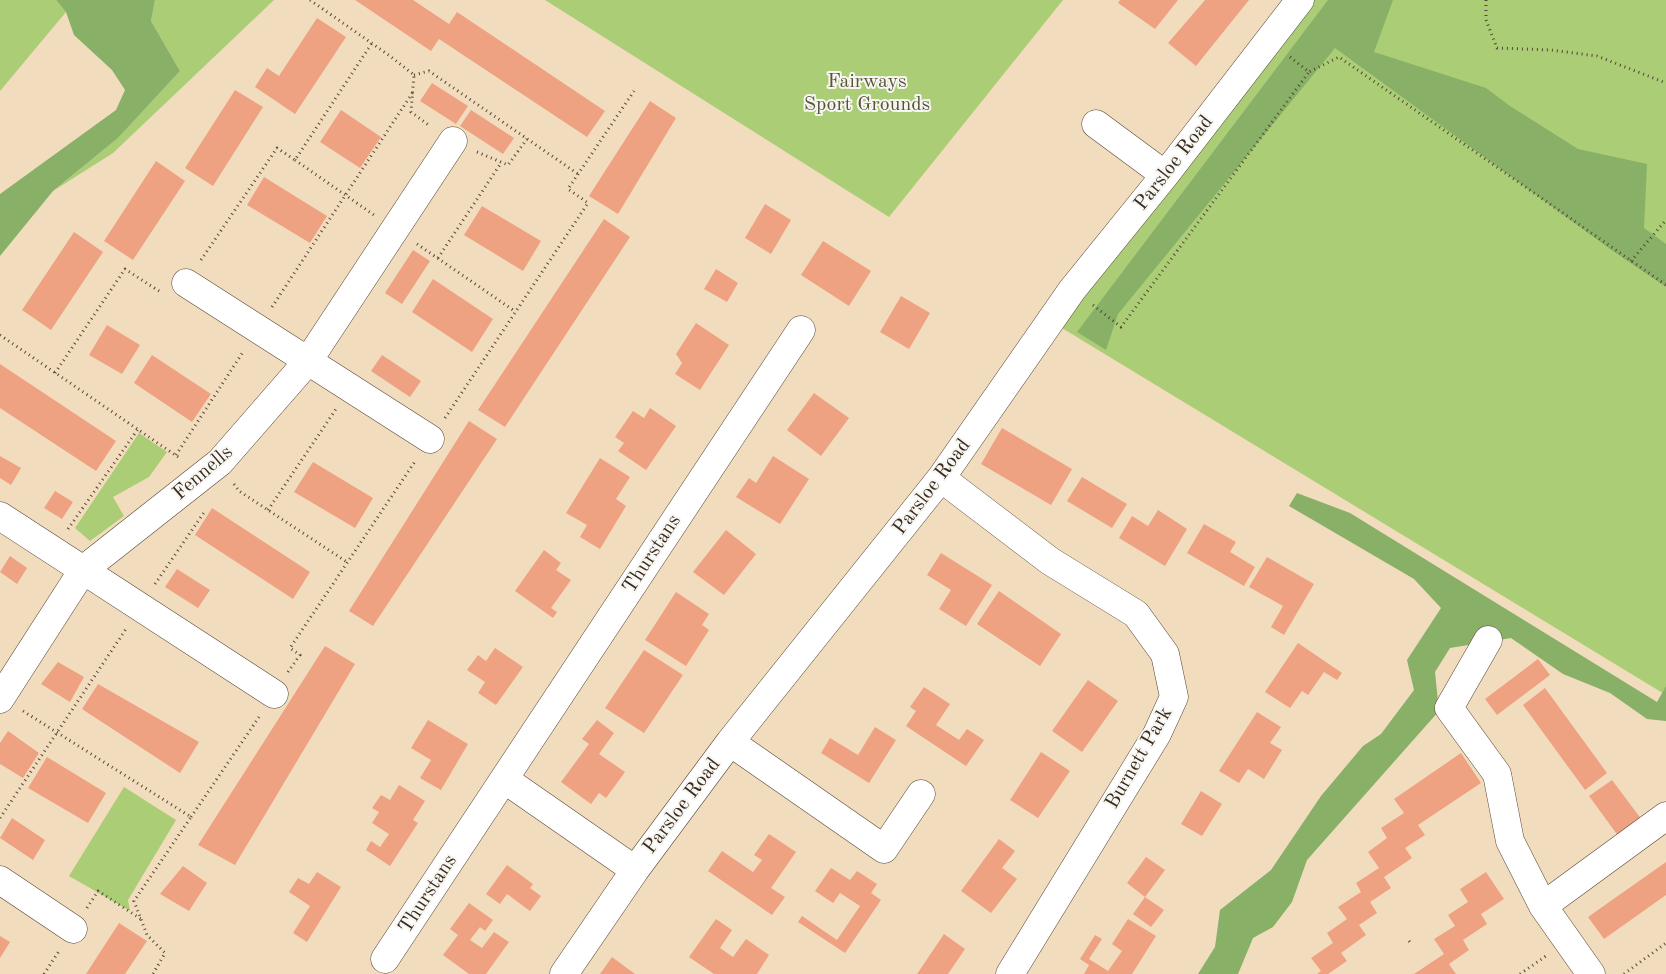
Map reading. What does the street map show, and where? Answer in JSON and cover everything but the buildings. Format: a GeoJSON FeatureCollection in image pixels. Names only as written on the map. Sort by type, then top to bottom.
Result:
{"type":"FeatureCollection","features":[{"type":"Feature","properties":{"kind":"street","name":"Parsloe Road"},"geometry":{"type":"LineString","coordinates":[[564,974],[635,870],[730,742],[941,478],[1072,290],[1165,175],[1300,0]]}},
{"type":"Feature","properties":{"kind":"street"},"geometry":{"type":"LineString","coordinates":[[1096,124],[1165,175]]}},
{"type":"Feature","properties":{"kind":"street","name":"Fennells"},"geometry":{"type":"LineString","coordinates":[[0,698],[83,570],[212,468],[308,361],[453,141]]}},
{"type":"Feature","properties":{"kind":"street"},"geometry":{"type":"LineString","coordinates":[[186,283],[430,439]]}},
{"type":"Feature","properties":{"kind":"street","name":"Thurstans"},"geometry":{"type":"LineString","coordinates":[[384,959],[801,330]]}},
{"type":"Feature","properties":{"kind":"street","name":"Burnett Park"},"geometry":{"type":"LineString","coordinates":[[941,478],[1050,561],[1136,614],[1165,654],[1174,697],[1157,734],[1010,974]]}},
{"type":"Feature","properties":{"kind":"street"},"geometry":{"type":"LineString","coordinates":[[0,516],[274,694]]}},
{"type":"Feature","properties":{"kind":"street"},"geometry":{"type":"LineString","coordinates":[[1488,640],[1449,708],[1497,774],[1510,841],[1543,906],[1591,974]]}},
{"type":"Feature","properties":{"kind":"street"},"geometry":{"type":"LineString","coordinates":[[730,742],[884,849],[921,794]]}},
{"type":"Feature","properties":{"kind":"street"},"geometry":{"type":"LineString","coordinates":[[504,778],[635,870]]}},
{"type":"Feature","properties":{"kind":"street"},"geometry":{"type":"LineString","coordinates":[[1543,906],[1666,816]]}},
{"type":"Feature","properties":{"kind":"street"},"geometry":{"type":"LineString","coordinates":[[0,880],[73,929]]}},
{"type":"Feature","properties":{"kind":"path"},"geometry":{"type":"LineString","coordinates":[[310,0],[414,75]]}},
{"type":"Feature","properties":{"kind":"path"},"geometry":{"type":"LineString","coordinates":[[1486,0],[1486,20],[1497,48],[1551,50],[1597,56],[1666,83]]}},
{"type":"Feature","properties":{"kind":"path"},"geometry":{"type":"LineString","coordinates":[[1269,40],[1309,72]]}},
{"type":"Feature","properties":{"kind":"path"},"geometry":{"type":"LineString","coordinates":[[55,373],[125,269],[174,301],[277,148],[294,160],[372,44]]}},
{"type":"Feature","properties":{"kind":"path"},"geometry":{"type":"LineString","coordinates":[[1072,290],[1121,326],[1309,72],[1339,57],[1666,286]]}},
{"type":"Feature","properties":{"kind":"path"},"geometry":{"type":"LineString","coordinates":[[414,75],[429,71],[578,174]]}},
{"type":"Feature","properties":{"kind":"path"},"geometry":{"type":"LineString","coordinates":[[414,75],[411,112],[453,141],[508,165],[527,139]]}},
{"type":"Feature","properties":{"kind":"path"},"geometry":{"type":"LineString","coordinates":[[176,455],[413,92]]}},
{"type":"Feature","properties":{"kind":"path"},"geometry":{"type":"LineString","coordinates":[[438,258],[501,163]]}},
{"type":"Feature","properties":{"kind":"path"},"geometry":{"type":"LineString","coordinates":[[1631,261],[1666,220]]}},
{"type":"Feature","properties":{"kind":"path"},"geometry":{"type":"LineString","coordinates":[[0,334],[176,455],[212,468],[239,492],[347,562]]}},
{"type":"Feature","properties":{"kind":"path"},"geometry":{"type":"LineString","coordinates":[[268,510],[350,388]]}},
{"type":"Feature","properties":{"kind":"path"},"geometry":{"type":"LineString","coordinates":[[53,551],[138,429]]}},
{"type":"Feature","properties":{"kind":"path"},"geometry":{"type":"LineString","coordinates":[[0,818],[206,508]]}},
{"type":"Feature","properties":{"kind":"path"},"geometry":{"type":"LineString","coordinates":[[0,698],[191,817],[134,901],[147,935],[165,953],[153,974]]}},
{"type":"Feature","properties":{"kind":"path"},"geometry":{"type":"LineString","coordinates":[[1624,974],[1664,944],[1666,950]]}},
{"type":"Feature","properties":{"kind":"green space"},"geometry":{"type":"Polygon","coordinates":[[[0,0],[56,0],[66,12],[0,91],[0,0]]]}},
{"type":"Feature","properties":{"kind":"green space"},"geometry":{"type":"Polygon","coordinates":[[[56,0],[155,0],[151,21],[180,71],[118,138],[53,191],[0,256],[0,194],[116,110],[125,90],[112,70],[74,35],[66,12],[56,0]]]}},
{"type":"Feature","properties":{"kind":"green space"},"geometry":{"type":"Polygon","coordinates":[[[155,0],[274,0],[113,153],[53,191],[118,138],[180,71],[151,21],[155,0]]]}},
{"type":"Feature","properties":{"kind":"green space","name":"Fairways Sport Grounds"},"geometry":{"type":"Polygon","coordinates":[[[545,0],[1063,0],[889,217],[545,0]]]}},
{"type":"Feature","properties":{"kind":"green space"},"geometry":{"type":"Polygon","coordinates":[[[1291,0],[1666,0],[1666,695],[1057,325],[1291,0]]]}},
{"type":"Feature","properties":{"kind":"green space"},"geometry":{"type":"Polygon","coordinates":[[[1328,0],[1393,0],[1374,52],[1486,88],[1510,106],[1578,149],[1647,164],[1644,228],[1666,244],[1666,287],[1610,249],[1335,48],[1118,314],[1106,350],[1077,332],[1328,0]]]}},
{"type":"Feature","properties":{"kind":"green space"},"geometry":{"type":"Polygon","coordinates":[[[139,433],[167,452],[149,477],[113,497],[124,516],[90,541],[75,528],[139,433]]]}},
{"type":"Feature","properties":{"kind":"green space"},"geometry":{"type":"Polygon","coordinates":[[[1297,493],[1350,513],[1657,702],[1666,686],[1666,721],[1647,719],[1610,693],[1563,674],[1511,638],[1450,648],[1435,672],[1439,711],[1307,860],[1292,902],[1273,927],[1253,938],[1238,974],[1198,974],[1215,947],[1220,910],[1271,870],[1321,796],[1363,746],[1381,734],[1414,690],[1407,660],[1441,608],[1414,579],[1289,506],[1297,493]]]}},
{"type":"Feature","properties":{"kind":"green space"},"geometry":{"type":"Polygon","coordinates":[[[124,787],[176,820],[128,900],[130,911],[69,876],[124,787]]]}}]}
